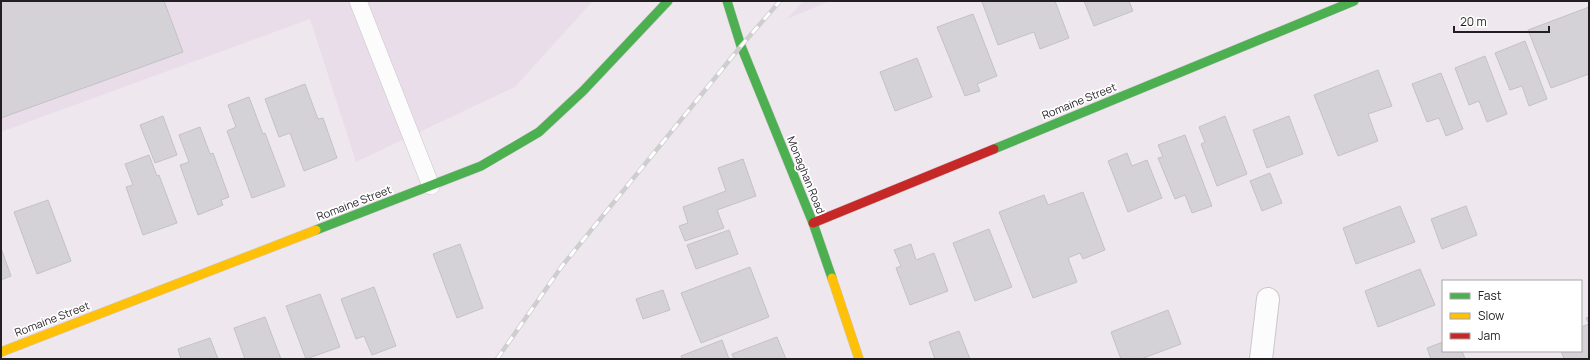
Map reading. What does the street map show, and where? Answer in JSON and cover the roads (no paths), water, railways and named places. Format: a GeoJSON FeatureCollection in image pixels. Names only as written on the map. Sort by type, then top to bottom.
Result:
{"type":"FeatureCollection","features":[{"type":"Feature","properties":{"kind":"street","name":"Romaine Street"},"geometry":{"type":"LineString","coordinates":[[1,352],[482,166],[539,132],[582,91],[668,1]]}},
{"type":"Feature","properties":{"kind":"street","name":"Monaghan Road"},"geometry":{"type":"LineString","coordinates":[[726,1],[741,46],[813,223],[859,359]]}},
{"type":"Feature","properties":{"kind":"street","name":"Romaine Street"},"geometry":{"type":"LineString","coordinates":[[813,223],[1354,1]]}},
{"type":"Feature","properties":{"kind":"street"},"geometry":{"type":"LineString","coordinates":[[1261,359],[1268,299]]}},
{"type":"Feature","properties":{"kind":"lane"},"geometry":{"type":"LineString","coordinates":[[358,1],[431,186]]}},
{"type":"Feature","properties":{"kind":"railway"},"geometry":{"type":"LineString","coordinates":[[497,359],[562,266],[741,46],[780,1]]}}]}
